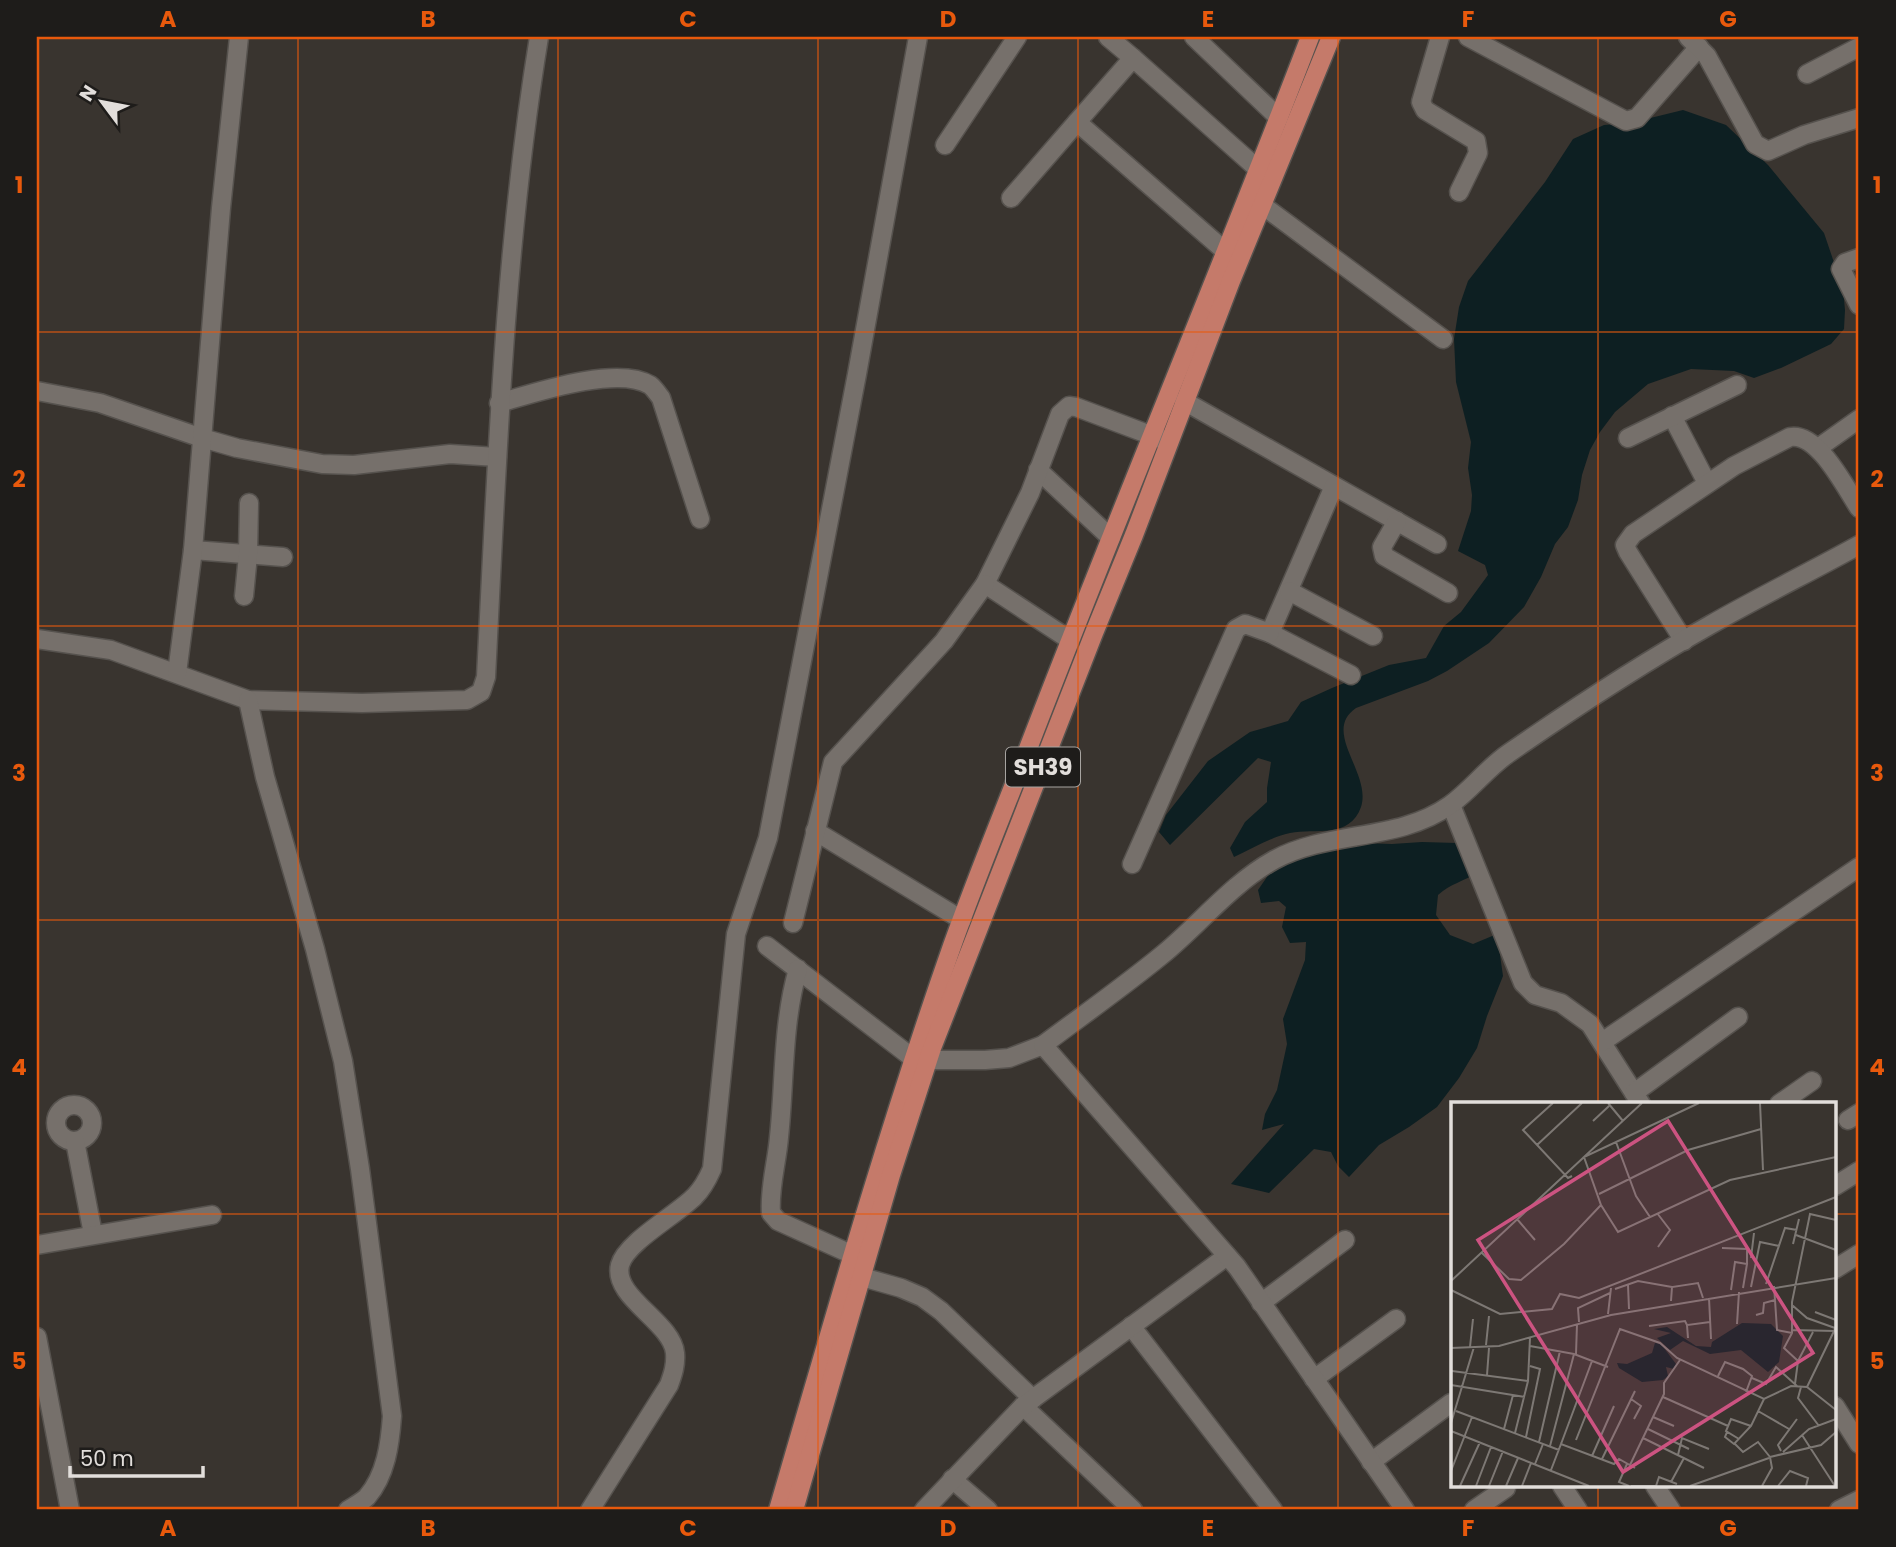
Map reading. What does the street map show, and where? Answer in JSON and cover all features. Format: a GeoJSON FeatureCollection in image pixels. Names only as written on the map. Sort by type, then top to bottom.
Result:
{"type":"FeatureCollection","features":[{"type":"Feature","properties":{"kind":"main road","name":"SH39"},"geometry":{"type":"LineString","coordinates":[[794,1510],[962,920],[1070,640],[1310,37]]}},
{"type":"Feature","properties":{"kind":"main road","name":"SH39"},"geometry":{"type":"LineString","coordinates":[[778,1510],[853,1255],[921,1060],[996,881],[1184,401],[1331,37]]}},
{"type":"Feature","properties":{"kind":"street"},"geometry":{"type":"LineString","coordinates":[[177,673],[193,550],[220,208],[239,37]]}},
{"type":"Feature","properties":{"kind":"street"},"geometry":{"type":"LineString","coordinates":[[37,639],[111,650],[248,700],[362,703],[467,700],[481,692],[486,677],[499,403],[513,241],[539,37]]}},
{"type":"Feature","properties":{"kind":"street"},"geometry":{"type":"LineString","coordinates":[[590,1510],[669,1385],[675,1369],[675,1351],[671,1339],[624,1286],[619,1274],[620,1265],[629,1250],[695,1196],[712,1169],[736,934],[768,838],[918,37]]}},
{"type":"Feature","properties":{"kind":"street"},"geometry":{"type":"LineString","coordinates":[[946,145],[1017,37]]}},
{"type":"Feature","properties":{"kind":"street"},"geometry":{"type":"LineString","coordinates":[[1108,37],[1259,170]]}},
{"type":"Feature","properties":{"kind":"street"},"geometry":{"type":"LineString","coordinates":[[1194,37],[1279,118]]}},
{"type":"Feature","properties":{"kind":"street"},"geometry":{"type":"LineString","coordinates":[[1440,37],[1421,103],[1426,110],[1476,141],[1478,153],[1460,192]]}},
{"type":"Feature","properties":{"kind":"street"},"geometry":{"type":"LineString","coordinates":[[1468,37],[1626,121],[1637,118],[1694,42],[1707,56],[1755,144],[1761,149],[1776,148],[1804,135],[1859,118]]}},
{"type":"Feature","properties":{"kind":"street"},"geometry":{"type":"LineString","coordinates":[[1807,74],[1859,46],[1854,37]]}},
{"type":"Feature","properties":{"kind":"street"},"geometry":{"type":"LineString","coordinates":[[1011,198],[1133,58]]}},
{"type":"Feature","properties":{"kind":"street"},"geometry":{"type":"LineString","coordinates":[[1076,122],[1225,251]]}},
{"type":"Feature","properties":{"kind":"street"},"geometry":{"type":"LineString","coordinates":[[1262,205],[1443,339]]}},
{"type":"Feature","properties":{"kind":"street"},"geometry":{"type":"LineString","coordinates":[[1859,258],[1845,263],[1841,269],[1859,305]]}},
{"type":"Feature","properties":{"kind":"street"},"geometry":{"type":"LineString","coordinates":[[499,403],[559,386],[600,379],[629,379],[651,385],[661,398],[700,519]]}},
{"type":"Feature","properties":{"kind":"street"},"geometry":{"type":"LineString","coordinates":[[1628,438],[1737,385]]}},
{"type":"Feature","properties":{"kind":"street"},"geometry":{"type":"LineString","coordinates":[[37,391],[100,402],[202,438],[273,456],[322,464],[354,465],[450,454],[497,457]]}},
{"type":"Feature","properties":{"kind":"street"},"geometry":{"type":"LineString","coordinates":[[1184,401],[1437,544]]}},
{"type":"Feature","properties":{"kind":"street"},"geometry":{"type":"LineString","coordinates":[[793,923],[833,762],[944,641],[985,584],[1030,493],[1060,414],[1069,406],[1169,442]]}},
{"type":"Feature","properties":{"kind":"street"},"geometry":{"type":"LineString","coordinates":[[1672,416],[1707,483]]}},
{"type":"Feature","properties":{"kind":"street"},"geometry":{"type":"LineString","coordinates":[[1818,448],[1859,419]]}},
{"type":"Feature","properties":{"kind":"street"},"geometry":{"type":"LineString","coordinates":[[1684,641],[1625,545],[1633,534],[1707,483],[1790,437],[1798,436],[1818,448],[1859,508]]}},
{"type":"Feature","properties":{"kind":"street"},"geometry":{"type":"LineString","coordinates":[[1038,470],[1111,538]]}},
{"type":"Feature","properties":{"kind":"street"},"geometry":{"type":"LineString","coordinates":[[1270,633],[1334,486]]}},
{"type":"Feature","properties":{"kind":"street"},"geometry":{"type":"LineString","coordinates":[[244,596],[249,503]]}},
{"type":"Feature","properties":{"kind":"street"},"geometry":{"type":"LineString","coordinates":[[1397,521],[1382,547],[1384,556],[1448,593]]}},
{"type":"Feature","properties":{"kind":"street"},"geometry":{"type":"LineString","coordinates":[[767,946],[921,1060],[1009,1058],[1043,1045],[1162,955],[1245,880],[1275,860],[1304,847],[1392,830],[1426,819],[1451,805],[1506,754],[1684,641],[1859,545]]}},
{"type":"Feature","properties":{"kind":"street"},"geometry":{"type":"LineString","coordinates":[[193,550],[284,557]]}},
{"type":"Feature","properties":{"kind":"street"},"geometry":{"type":"LineString","coordinates":[[985,584],[1070,640]]}},
{"type":"Feature","properties":{"kind":"street"},"geometry":{"type":"LineString","coordinates":[[1289,591],[1373,636]]}},
{"type":"Feature","properties":{"kind":"street"},"geometry":{"type":"LineString","coordinates":[[1132,864],[1236,629],[1245,624],[1270,633],[1351,675]]}},
{"type":"Feature","properties":{"kind":"street"},"geometry":{"type":"LineString","coordinates":[[248,700],[265,777],[315,949],[343,1061],[391,1403],[390,1446],[382,1470],[366,1497],[348,1510]]}},
{"type":"Feature","properties":{"kind":"street"},"geometry":{"type":"LineString","coordinates":[[1451,805],[1523,983],[1535,995],[1561,1003],[1590,1024],[1638,1099],[1738,1017]]}},
{"type":"Feature","properties":{"kind":"street"},"geometry":{"type":"LineString","coordinates":[[815,831],[962,920]]}},
{"type":"Feature","properties":{"kind":"street"},"geometry":{"type":"LineString","coordinates":[[1602,1042],[1859,867]]}},
{"type":"Feature","properties":{"kind":"street"},"geometry":{"type":"LineString","coordinates":[[798,969],[786,1025],[771,1213],[778,1221],[853,1255]]}},
{"type":"Feature","properties":{"kind":"street"},"geometry":{"type":"LineString","coordinates":[[1043,1045],[1227,1256],[1405,1510]]}},
{"type":"Feature","properties":{"kind":"street"},"geometry":{"type":"LineString","coordinates":[[1782,1102],[1812,1081]]}},
{"type":"Feature","properties":{"kind":"street"},"geometry":{"type":"LineString","coordinates":[[75,1141],[93,1234]]}},
{"type":"Feature","properties":{"kind":"street"},"geometry":{"type":"LineString","coordinates":[[1836,1185],[1859,1171]]}},
{"type":"Feature","properties":{"kind":"street"},"geometry":{"type":"LineString","coordinates":[[37,1244],[212,1215]]}},
{"type":"Feature","properties":{"kind":"street"},"geometry":{"type":"LineString","coordinates":[[1261,1303],[1345,1240]]}},
{"type":"Feature","properties":{"kind":"street"},"geometry":{"type":"LineString","coordinates":[[1836,1268],[1859,1254]]}},
{"type":"Feature","properties":{"kind":"street"},"geometry":{"type":"LineString","coordinates":[[925,1510],[1028,1403],[1227,1256]]}},
{"type":"Feature","properties":{"kind":"street"},"geometry":{"type":"LineString","coordinates":[[862,1277],[922,1297],[941,1311],[1133,1510]]}},
{"type":"Feature","properties":{"kind":"street"},"geometry":{"type":"LineString","coordinates":[[1314,1379],[1396,1319]]}},
{"type":"Feature","properties":{"kind":"street"},"geometry":{"type":"LineString","coordinates":[[1131,1326],[1273,1510]]}},
{"type":"Feature","properties":{"kind":"street"},"geometry":{"type":"LineString","coordinates":[[37,1337],[70,1510]]}},
{"type":"Feature","properties":{"kind":"street"},"geometry":{"type":"LineString","coordinates":[[1371,1462],[1451,1403]]}},
{"type":"Feature","properties":{"kind":"street"},"geometry":{"type":"LineString","coordinates":[[1836,1408],[1859,1444]]}},
{"type":"Feature","properties":{"kind":"street"},"geometry":{"type":"LineString","coordinates":[[952,1479],[988,1510]]}},
{"type":"Feature","properties":{"kind":"street"},"geometry":{"type":"LineString","coordinates":[[1474,1510],[1506,1488]]}},
{"type":"Feature","properties":{"kind":"street"},"geometry":{"type":"LineString","coordinates":[[1563,1488],[1578,1510]]}},
{"type":"Feature","properties":{"kind":"street"},"geometry":{"type":"LineString","coordinates":[[1656,1488],[1671,1510]]}},
{"type":"Feature","properties":{"kind":"street"},"geometry":{"type":"LineString","coordinates":[[1839,1510],[1859,1500]]}},
{"type":"Feature","properties":{"kind":"shaded area"},"geometry":{"type":"Polygon","coordinates":[[[1683,110],[1726,125],[1768,165],[1824,233],[1843,289],[1844,329],[1831,344],[1754,378],[1734,371],[1691,369],[1648,384],[1615,412],[1590,450],[1578,500],[1568,527],[1555,544],[1524,607],[1489,643],[1447,671],[1428,681],[1356,708],[1347,718],[1345,741],[1363,794],[1361,807],[1349,824],[1331,830],[1283,835],[1234,857],[1230,848],[1245,822],[1267,802],[1271,762],[1258,758],[1170,845],[1159,832],[1166,815],[1208,761],[1250,732],[1288,721],[1301,702],[1389,665],[1426,658],[1444,626],[1461,612],[1488,575],[1485,565],[1458,551],[1471,511],[1472,495],[1468,468],[1471,442],[1456,382],[1454,339],[1459,307],[1468,281],[1545,182],[1573,139],[1604,125],[1630,123],[1683,110]]]}},
{"type":"Feature","properties":{"kind":"shaded area"},"geometry":{"type":"Polygon","coordinates":[[[1358,843],[1457,843],[1477,873],[1438,895],[1436,915],[1450,935],[1473,944],[1497,934],[1503,976],[1477,1048],[1437,1107],[1379,1145],[1349,1177],[1338,1166],[1331,1152],[1314,1149],[1269,1193],[1231,1184],[1284,1124],[1262,1130],[1265,1114],[1277,1090],[1287,1044],[1283,1019],[1305,960],[1306,942],[1290,943],[1282,927],[1286,907],[1279,901],[1261,903],[1258,890],[1269,874],[1287,858],[1358,843]]]}}]}
